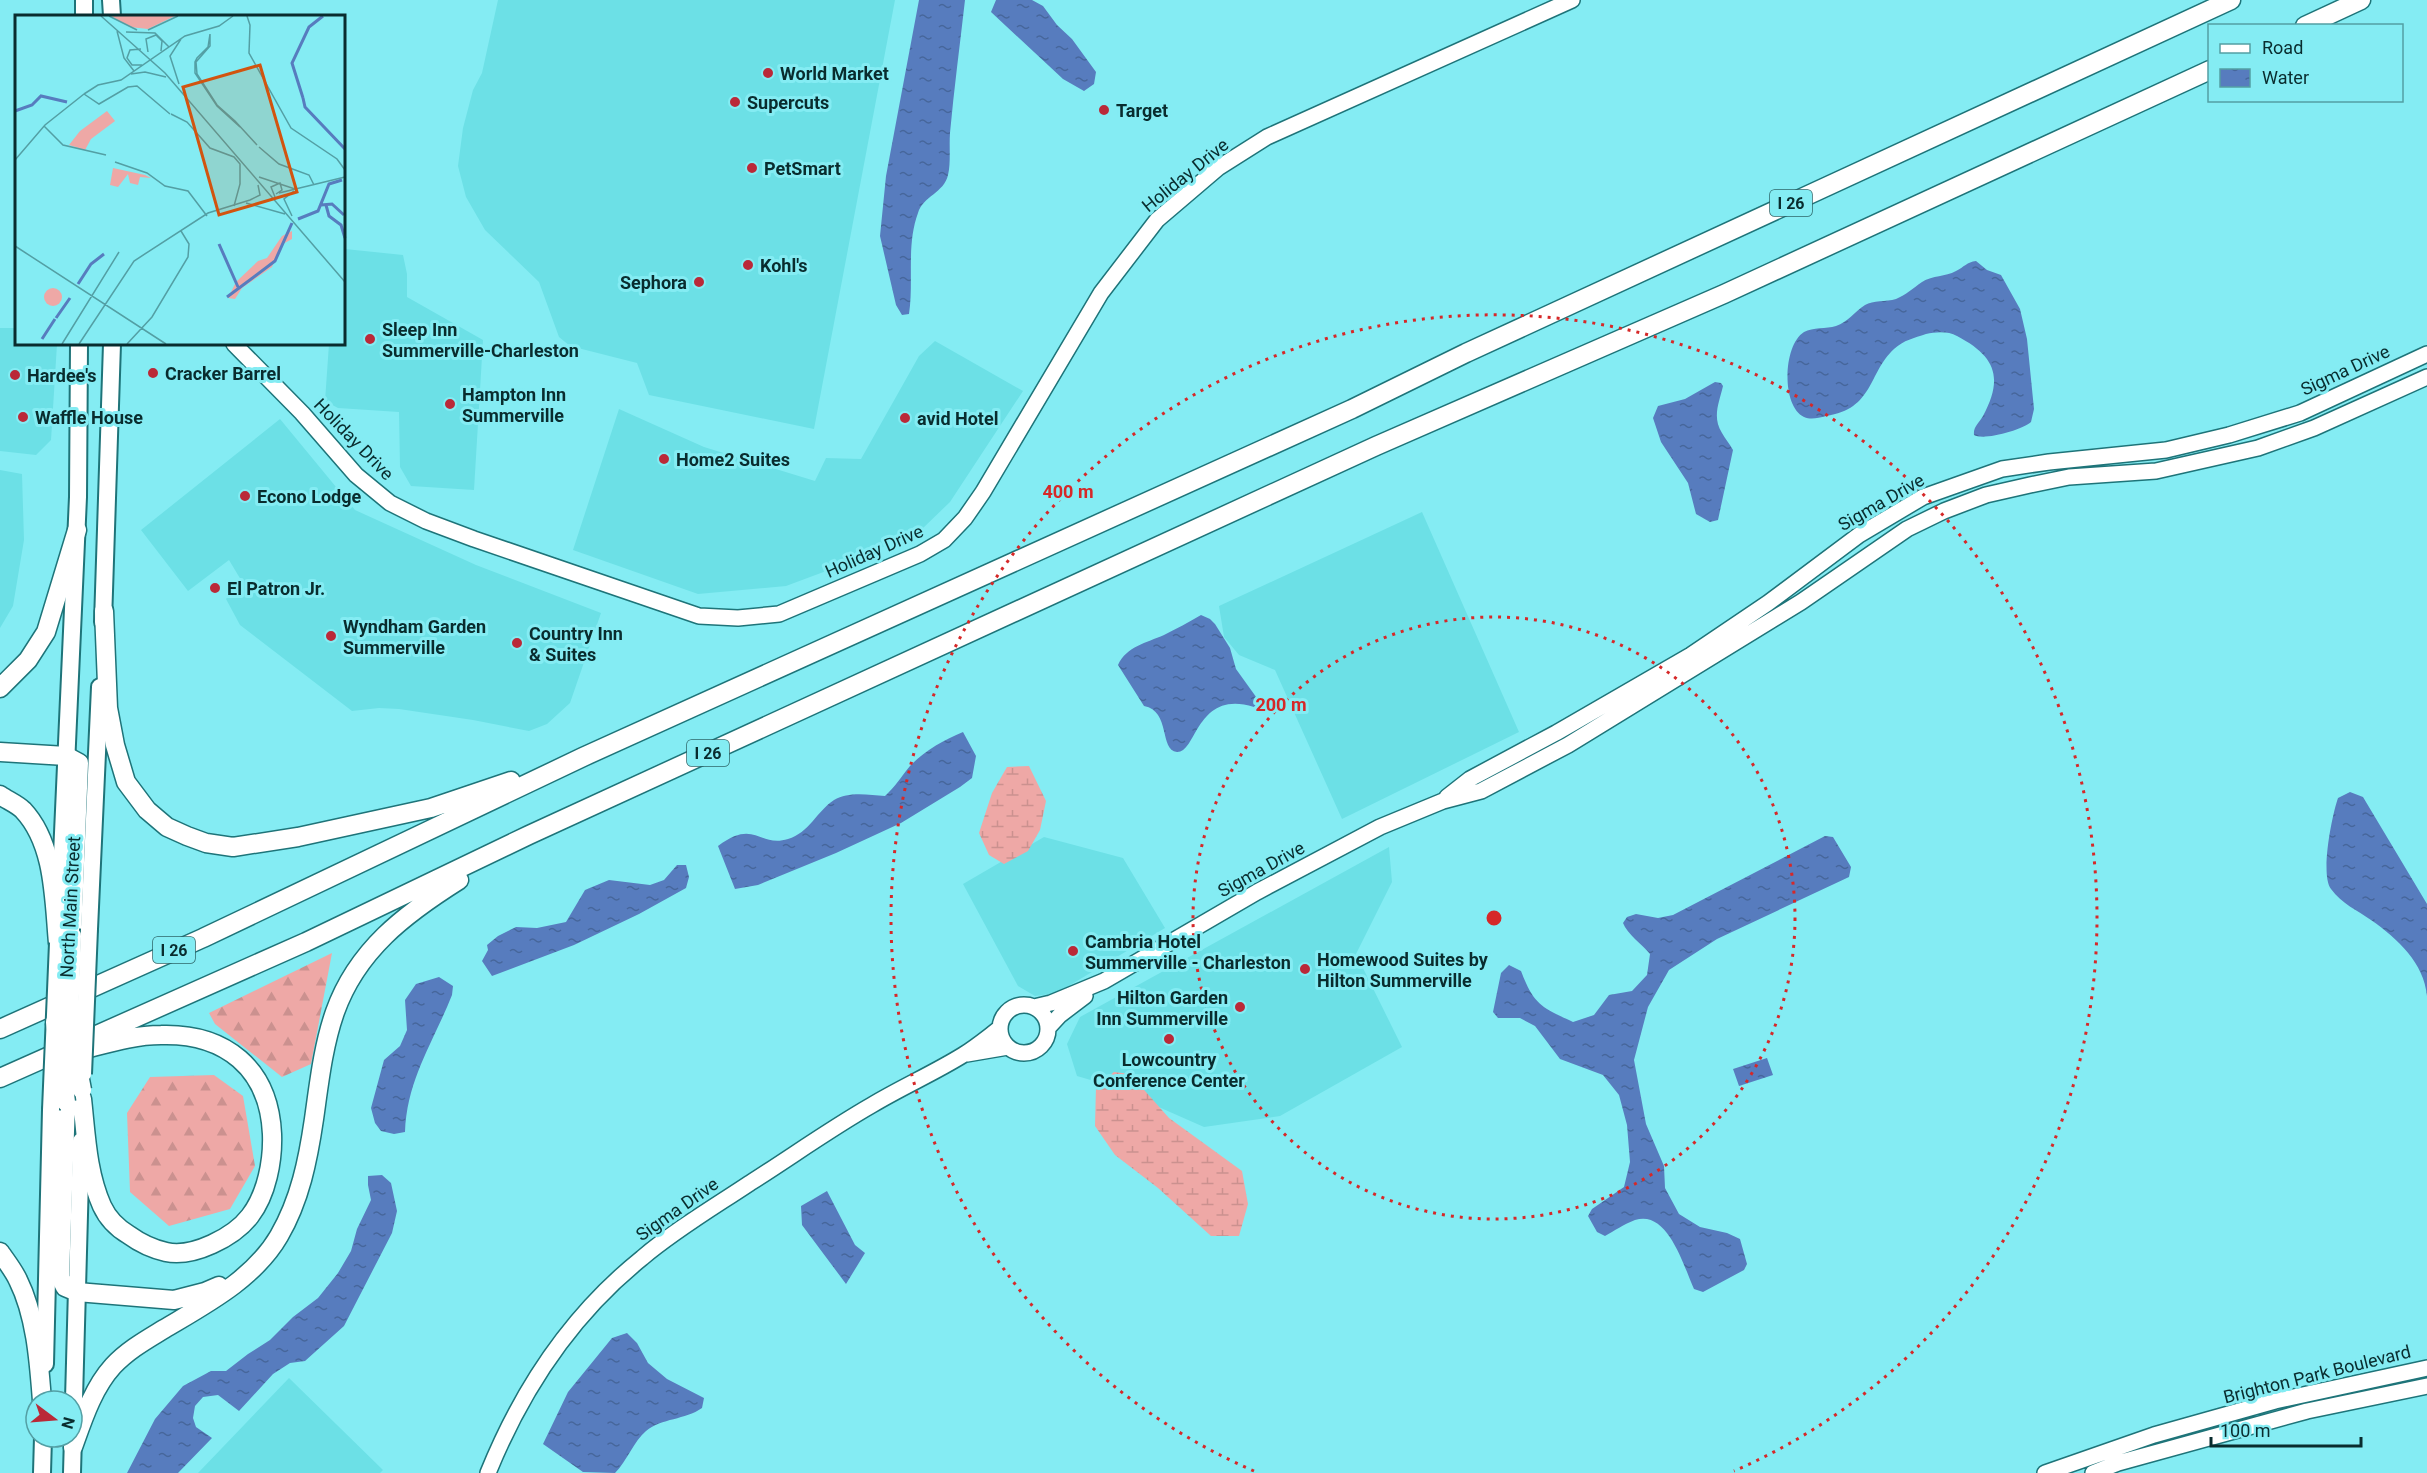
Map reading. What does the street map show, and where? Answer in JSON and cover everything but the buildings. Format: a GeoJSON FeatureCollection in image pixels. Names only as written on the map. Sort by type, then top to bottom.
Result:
{"type":"FeatureCollection","features":[{"type":"Feature","properties":{"kind":"highway","name":"I 26"},"geometry":{"type":"LineString","coordinates":[[0,1029],[212,933],[584,757],[1352,409],[1466,353],[2231,0]]}},
{"type":"Feature","properties":{"kind":"highway"},"geometry":{"type":"LineString","coordinates":[[2310,24],[2361,0]]}},
{"type":"Feature","properties":{"kind":"highway","name":"I 26"},"geometry":{"type":"LineString","coordinates":[[0,1078],[306,942],[529,835],[1365,451],[1724,294],[2208,71]]}},
{"type":"Feature","properties":{"kind":"highway"},"geometry":{"type":"LineString","coordinates":[[0,688],[28,660],[46,632],[76,530]]}},
{"type":"Feature","properties":{"kind":"highway"},"geometry":{"type":"LineString","coordinates":[[104,611],[108,708],[115,745],[126,782],[147,810],[167,827],[206,843],[233,847],[298,837],[430,808],[584,757]]}},
{"type":"Feature","properties":{"kind":"highway"},"geometry":{"type":"LineString","coordinates":[[0,752],[66,756],[79,763],[69,1022],[70,1100],[60,1277],[66,1287],[77,1292],[174,1300],[205,1293],[248,1274]]}},
{"type":"Feature","properties":{"kind":"highway"},"geometry":{"type":"LineString","coordinates":[[0,795],[23,811],[43,841],[54,889],[73,936]]}},
{"type":"Feature","properties":{"kind":"highway"},"geometry":{"type":"LineString","coordinates":[[84,1415],[111,1367],[130,1349],[216,1298],[248,1274],[279,1237],[298,1195],[309,1154],[322,1070],[334,1014],[346,986],[360,964],[378,941],[416,907],[529,835]]}},
{"type":"Feature","properties":{"kind":"highway"},"geometry":{"type":"LineString","coordinates":[[0,1015],[100,984]]}},
{"type":"Feature","properties":{"kind":"highway"},"geometry":{"type":"LineString","coordinates":[[40,1059],[126,1038],[160,1035],[187,1036],[209,1041],[233,1052],[250,1069],[262,1089],[271,1119],[273,1148],[267,1181],[251,1215],[227,1238],[197,1250],[168,1253],[140,1242],[115,1226],[102,1206],[89,1169],[70,1100],[55,1022]]}},
{"type":"Feature","properties":{"kind":"highway"},"geometry":{"type":"LineString","coordinates":[[0,1252],[19,1280],[30,1318],[42,1389]]}},
{"type":"Feature","properties":{"kind":"main road"},"geometry":{"type":"LineString","coordinates":[[111,0],[112,15]]}},
{"type":"Feature","properties":{"kind":"main road"},"geometry":{"type":"LineString","coordinates":[[66,756],[76,530],[79,345]]}},
{"type":"Feature","properties":{"kind":"main road","name":"North Main Street"},"geometry":{"type":"LineString","coordinates":[[55,1022],[73,936],[104,611],[112,345]]}},
{"type":"Feature","properties":{"kind":"main road"},"geometry":{"type":"LineString","coordinates":[[44,1389],[70,1100]]}},
{"type":"Feature","properties":{"kind":"main road"},"geometry":{"type":"LineString","coordinates":[[74,1389],[77,1292]]}},
{"type":"Feature","properties":{"kind":"main road"},"geometry":{"type":"LineString","coordinates":[[42,1473],[43,1449]]}},
{"type":"Feature","properties":{"kind":"main road"},"geometry":{"type":"LineString","coordinates":[[72,1473],[73,1449]]}},
{"type":"Feature","properties":{"kind":"street","name":"Holiday Drive"},"geometry":{"type":"LineString","coordinates":[[235,345],[302,413],[356,475],[390,503],[417,517],[699,616],[738,618],[779,614],[920,554],[944,540],[965,518],[982,492],[1101,293],[1157,220],[1218,168],[1267,137],[1572,0]]}},
{"type":"Feature","properties":{"kind":"street","name":"Sigma Drive"},"geometry":{"type":"LineString","coordinates":[[1443,801],[1470,779],[1556,733],[1691,655],[1768,603],[1859,535],[1923,497],[2002,469],[2166,450],[2229,435],[2300,413],[2427,354]]}},
{"type":"Feature","properties":{"kind":"street","name":"Sigma Drive"},"geometry":{"type":"LineString","coordinates":[[1034,1007],[1051,1004],[1104,981],[1380,827],[1443,801],[1481,791],[1568,745],[1779,616],[1887,542],[1944,511],[1986,495],[2069,477],[2156,471],[2258,448],[2314,428],[2427,376]]}},
{"type":"Feature","properties":{"kind":"street"},"geometry":{"type":"LineString","coordinates":[[2088,458],[2088,476]]}},
{"type":"Feature","properties":{"kind":"street"},"geometry":{"type":"LineString","coordinates":[[1768,603],[1779,616]]}},
{"type":"Feature","properties":{"kind":"street","name":"Sigma Drive"},"geometry":{"type":"LineString","coordinates":[[1048,1028],[1060,1014],[1104,981]]}},
{"type":"Feature","properties":{"kind":"street"},"geometry":{"type":"LineString","coordinates":[[1019,1006],[1034,1007],[1044,1015],[1048,1028],[1044,1042],[1033,1051],[1020,1053],[1008,1047],[1001,1036],[1000,1028],[1011,1009],[1019,1006]]}},
{"type":"Feature","properties":{"kind":"street","name":"Sigma Drive"},"geometry":{"type":"LineString","coordinates":[[488,1473],[526,1391],[554,1350],[593,1303],[642,1258],[695,1220],[873,1104],[964,1055],[1000,1028]]}},
{"type":"Feature","properties":{"kind":"street","name":"Sigma Drive"},"geometry":{"type":"LineString","coordinates":[[964,1055],[1008,1047]]}},
{"type":"Feature","properties":{"kind":"street","name":"Brighton Park Boulevard"},"geometry":{"type":"LineString","coordinates":[[2045,1473],[2154,1435],[2275,1401],[2427,1368]]}},
{"type":"Feature","properties":{"kind":"street","name":"Brighton Park Boulevard"},"geometry":{"type":"LineString","coordinates":[[2092,1473],[2307,1411],[2427,1386]]}},
{"type":"Feature","properties":{"kind":"shaded area"},"geometry":{"type":"Polygon","coordinates":[[[498,0],[895,0],[814,429],[649,395],[637,363],[570,346],[559,337],[539,282],[485,230],[466,197],[458,166],[463,128],[473,90],[482,73],[498,0]]]}},
{"type":"Feature","properties":{"kind":"shaded area"},"geometry":{"type":"Polygon","coordinates":[[[345,249],[403,255],[407,274],[407,297],[483,340],[474,490],[411,486],[400,467],[399,412],[338,408],[325,401],[329,345],[345,345],[345,249]]]}},
{"type":"Feature","properties":{"kind":"shaded area"},"geometry":{"type":"Polygon","coordinates":[[[0,328],[15,328],[15,345],[57,345],[51,440],[36,455],[0,451],[0,328]]]}},
{"type":"Feature","properties":{"kind":"shaded area"},"geometry":{"type":"Polygon","coordinates":[[[935,341],[1023,391],[950,502],[921,530],[845,564],[786,586],[698,594],[573,550],[619,409],[704,447],[815,481],[826,458],[861,459],[919,356],[935,341]]]}},
{"type":"Feature","properties":{"kind":"shaded area"},"geometry":{"type":"Polygon","coordinates":[[[280,419],[355,510],[476,565],[601,613],[570,703],[547,724],[529,731],[399,709],[379,708],[352,711],[240,625],[226,599],[241,580],[229,560],[188,591],[141,530],[280,419]]]}},
{"type":"Feature","properties":{"kind":"shaded area"},"geometry":{"type":"Polygon","coordinates":[[[0,470],[22,474],[24,540],[13,606],[0,628],[0,470]]]}},
{"type":"Feature","properties":{"kind":"shaded area"},"geometry":{"type":"Polygon","coordinates":[[[1422,512],[1519,732],[1342,819],[1275,670],[1239,655],[1224,637],[1219,606],[1422,512]]]}},
{"type":"Feature","properties":{"kind":"shaded area"},"geometry":{"type":"Polygon","coordinates":[[[1044,837],[1123,858],[1165,928],[1057,993],[1035,996],[1018,986],[963,884],[1044,837]]]}},
{"type":"Feature","properties":{"kind":"shaded area"},"geometry":{"type":"Polygon","coordinates":[[[1389,847],[1392,882],[1356,954],[1402,1047],[1280,1116],[1204,1127],[1111,1086],[1077,1076],[1067,1044],[1080,1017],[1389,847]]]}},
{"type":"Feature","properties":{"kind":"shaded area"},"geometry":{"type":"Polygon","coordinates":[[[289,1378],[383,1470],[380,1473],[198,1473],[289,1378]]]}},
{"type":"Feature","properties":{"kind":"green space"},"geometry":{"type":"Polygon","coordinates":[[[1029,766],[1046,801],[1040,830],[1028,851],[1004,864],[989,855],[979,833],[992,793],[1007,767],[1029,766]]]}},
{"type":"Feature","properties":{"kind":"green space"},"geometry":{"type":"Polygon","coordinates":[[[332,953],[311,1064],[282,1077],[215,1024],[209,1013],[332,953]]]}},
{"type":"Feature","properties":{"kind":"green space"},"geometry":{"type":"Polygon","coordinates":[[[1114,1072],[1130,1074],[1169,1118],[1242,1171],[1248,1204],[1239,1236],[1211,1236],[1158,1188],[1115,1155],[1095,1126],[1096,1086],[1114,1072]]]}},
{"type":"Feature","properties":{"kind":"green space"},"geometry":{"type":"Polygon","coordinates":[[[214,1075],[243,1096],[255,1166],[230,1209],[169,1226],[130,1192],[127,1113],[150,1077],[214,1075]]]}},
{"type":"Feature","properties":{"kind":"water"},"geometry":{"type":"Polygon","coordinates":[[[919,0],[965,0],[948,175],[942,186],[924,202],[914,225],[909,314],[902,315],[896,305],[880,236],[886,176],[919,0]]]}},
{"type":"Feature","properties":{"kind":"water"},"geometry":{"type":"Polygon","coordinates":[[[996,0],[1032,0],[1043,6],[1057,25],[1072,39],[1096,72],[1094,84],[1084,91],[1063,79],[991,12],[996,0]]]}},
{"type":"Feature","properties":{"kind":"water"},"geometry":{"type":"Polygon","coordinates":[[[1976,261],[1987,270],[2001,275],[2020,309],[2027,339],[2034,409],[2031,422],[2002,434],[1985,437],[1974,435],[1975,427],[1983,416],[1993,390],[1992,369],[1980,351],[1953,334],[1942,332],[1913,338],[1894,349],[1862,398],[1842,412],[1809,418],[1797,411],[1788,389],[1789,362],[1797,339],[1804,332],[1836,326],[1868,303],[1896,299],[1926,280],[1952,273],[1976,261]]]}},
{"type":"Feature","properties":{"kind":"water"},"geometry":{"type":"Polygon","coordinates":[[[1715,382],[1723,386],[1717,410],[1717,421],[1733,450],[1718,520],[1710,522],[1696,514],[1688,483],[1661,442],[1653,418],[1658,406],[1685,399],[1715,382]]]}},
{"type":"Feature","properties":{"kind":"water"},"geometry":{"type":"Polygon","coordinates":[[[1201,615],[1215,624],[1230,648],[1236,669],[1259,701],[1254,707],[1235,704],[1220,707],[1201,723],[1184,750],[1177,752],[1168,745],[1158,715],[1152,709],[1144,706],[1118,665],[1126,653],[1132,649],[1201,615]]]}},
{"type":"Feature","properties":{"kind":"water"},"geometry":{"type":"Polygon","coordinates":[[[963,732],[976,756],[972,778],[960,787],[901,823],[836,853],[758,885],[735,889],[718,846],[740,834],[756,835],[778,841],[788,839],[802,832],[828,805],[840,797],[859,794],[885,796],[922,755],[963,732]]]}},
{"type":"Feature","properties":{"kind":"water"},"geometry":{"type":"Polygon","coordinates":[[[2350,792],[2363,797],[2427,904],[2427,996],[2421,973],[2408,953],[2381,927],[2340,899],[2328,882],[2328,845],[2336,806],[2338,798],[2350,792]]]}},
{"type":"Feature","properties":{"kind":"water"},"geometry":{"type":"Polygon","coordinates":[[[1825,836],[1833,837],[1851,867],[1849,877],[1717,939],[1669,970],[1648,1007],[1634,1060],[1646,1124],[1664,1166],[1665,1188],[1679,1214],[1700,1227],[1727,1233],[1740,1239],[1747,1264],[1744,1270],[1703,1292],[1694,1289],[1673,1242],[1657,1223],[1647,1219],[1635,1220],[1605,1236],[1597,1232],[1588,1216],[1592,1209],[1624,1187],[1630,1162],[1627,1125],[1619,1095],[1603,1075],[1560,1059],[1535,1026],[1520,1018],[1498,1018],[1493,1012],[1501,973],[1509,965],[1521,971],[1530,991],[1540,1004],[1573,1022],[1594,1015],[1609,995],[1632,991],[1647,975],[1650,954],[1625,927],[1623,923],[1627,917],[1636,914],[1658,918],[1673,915],[1825,836]]]}},
{"type":"Feature","properties":{"kind":"water"},"geometry":{"type":"Polygon","coordinates":[[[677,865],[686,865],[689,877],[686,888],[639,914],[574,945],[492,976],[482,961],[488,950],[487,945],[498,936],[516,927],[537,928],[566,922],[585,890],[609,880],[650,885],[664,880],[677,865]]]}},
{"type":"Feature","properties":{"kind":"water"},"geometry":{"type":"Polygon","coordinates":[[[439,977],[453,986],[452,995],[416,1078],[407,1113],[405,1132],[394,1134],[381,1131],[375,1123],[371,1108],[384,1060],[400,1046],[407,1030],[405,1000],[416,984],[439,977]]]}},
{"type":"Feature","properties":{"kind":"water"},"geometry":{"type":"Polygon","coordinates":[[[1767,1058],[1773,1075],[1739,1086],[1733,1069],[1767,1058]]]}},
{"type":"Feature","properties":{"kind":"water"},"geometry":{"type":"Polygon","coordinates":[[[382,1175],[391,1183],[397,1211],[392,1233],[344,1326],[305,1361],[290,1363],[273,1374],[239,1411],[218,1395],[203,1397],[195,1406],[193,1418],[196,1427],[212,1438],[178,1473],[127,1473],[155,1419],[183,1386],[211,1371],[226,1371],[270,1340],[293,1317],[318,1298],[338,1273],[351,1251],[357,1229],[371,1200],[368,1176],[382,1175]]]}},
{"type":"Feature","properties":{"kind":"water"},"geometry":{"type":"Polygon","coordinates":[[[827,1191],[855,1245],[865,1253],[846,1284],[802,1225],[801,1206],[827,1191]]]}},
{"type":"Feature","properties":{"kind":"water"},"geometry":{"type":"Polygon","coordinates":[[[627,1333],[637,1343],[648,1363],[667,1379],[704,1398],[702,1408],[646,1431],[615,1473],[583,1472],[543,1444],[568,1392],[612,1338],[627,1333]]]}},
{"type":"Feature","properties":{"kind":"place","name":"World Market"},"geometry":{"type":"Point","coordinates":[768,73]}},
{"type":"Feature","properties":{"kind":"place","name":"Supercuts"},"geometry":{"type":"Point","coordinates":[735,102]}},
{"type":"Feature","properties":{"kind":"place","name":"Target"},"geometry":{"type":"Point","coordinates":[1104,110]}},
{"type":"Feature","properties":{"kind":"place","name":"PetSmart"},"geometry":{"type":"Point","coordinates":[752,168]}},
{"type":"Feature","properties":{"kind":"place","name":"Kohl's"},"geometry":{"type":"Point","coordinates":[748,265]}},
{"type":"Feature","properties":{"kind":"place","name":"Sephora"},"geometry":{"type":"Point","coordinates":[699,282]}},
{"type":"Feature","properties":{"kind":"place","name":"Sleep Inn Summerville-Charleston"},"geometry":{"type":"Point","coordinates":[370,339]}},
{"type":"Feature","properties":{"kind":"place","name":"Cracker Barrel"},"geometry":{"type":"Point","coordinates":[153,373]}},
{"type":"Feature","properties":{"kind":"place","name":"Hardee's"},"geometry":{"type":"Point","coordinates":[15,375]}},
{"type":"Feature","properties":{"kind":"place","name":"Hampton Inn Summerville"},"geometry":{"type":"Point","coordinates":[450,404]}},
{"type":"Feature","properties":{"kind":"place","name":"Waffle House"},"geometry":{"type":"Point","coordinates":[23,417]}},
{"type":"Feature","properties":{"kind":"place","name":"avid Hotel"},"geometry":{"type":"Point","coordinates":[905,418]}},
{"type":"Feature","properties":{"kind":"place","name":"Home2 Suites"},"geometry":{"type":"Point","coordinates":[664,459]}},
{"type":"Feature","properties":{"kind":"place","name":"Econo Lodge"},"geometry":{"type":"Point","coordinates":[245,496]}},
{"type":"Feature","properties":{"kind":"place","name":"El Patron Jr."},"geometry":{"type":"Point","coordinates":[215,588]}},
{"type":"Feature","properties":{"kind":"place","name":"Wyndham Garden Summerville"},"geometry":{"type":"Point","coordinates":[331,636]}},
{"type":"Feature","properties":{"kind":"place","name":"Country Inn & Suites"},"geometry":{"type":"Point","coordinates":[517,643]}},
{"type":"Feature","properties":{"kind":"place","name":"Cambria Hotel Summerville - Charleston"},"geometry":{"type":"Point","coordinates":[1073,951]}},
{"type":"Feature","properties":{"kind":"place","name":"Homewood Suites by Hilton Summerville"},"geometry":{"type":"Point","coordinates":[1305,969]}},
{"type":"Feature","properties":{"kind":"place","name":"Hilton Garden Inn Summerville"},"geometry":{"type":"Point","coordinates":[1240,1007]}},
{"type":"Feature","properties":{"kind":"place","name":"Lowcountry Conference Center"},"geometry":{"type":"Point","coordinates":[1169,1039]}}]}
